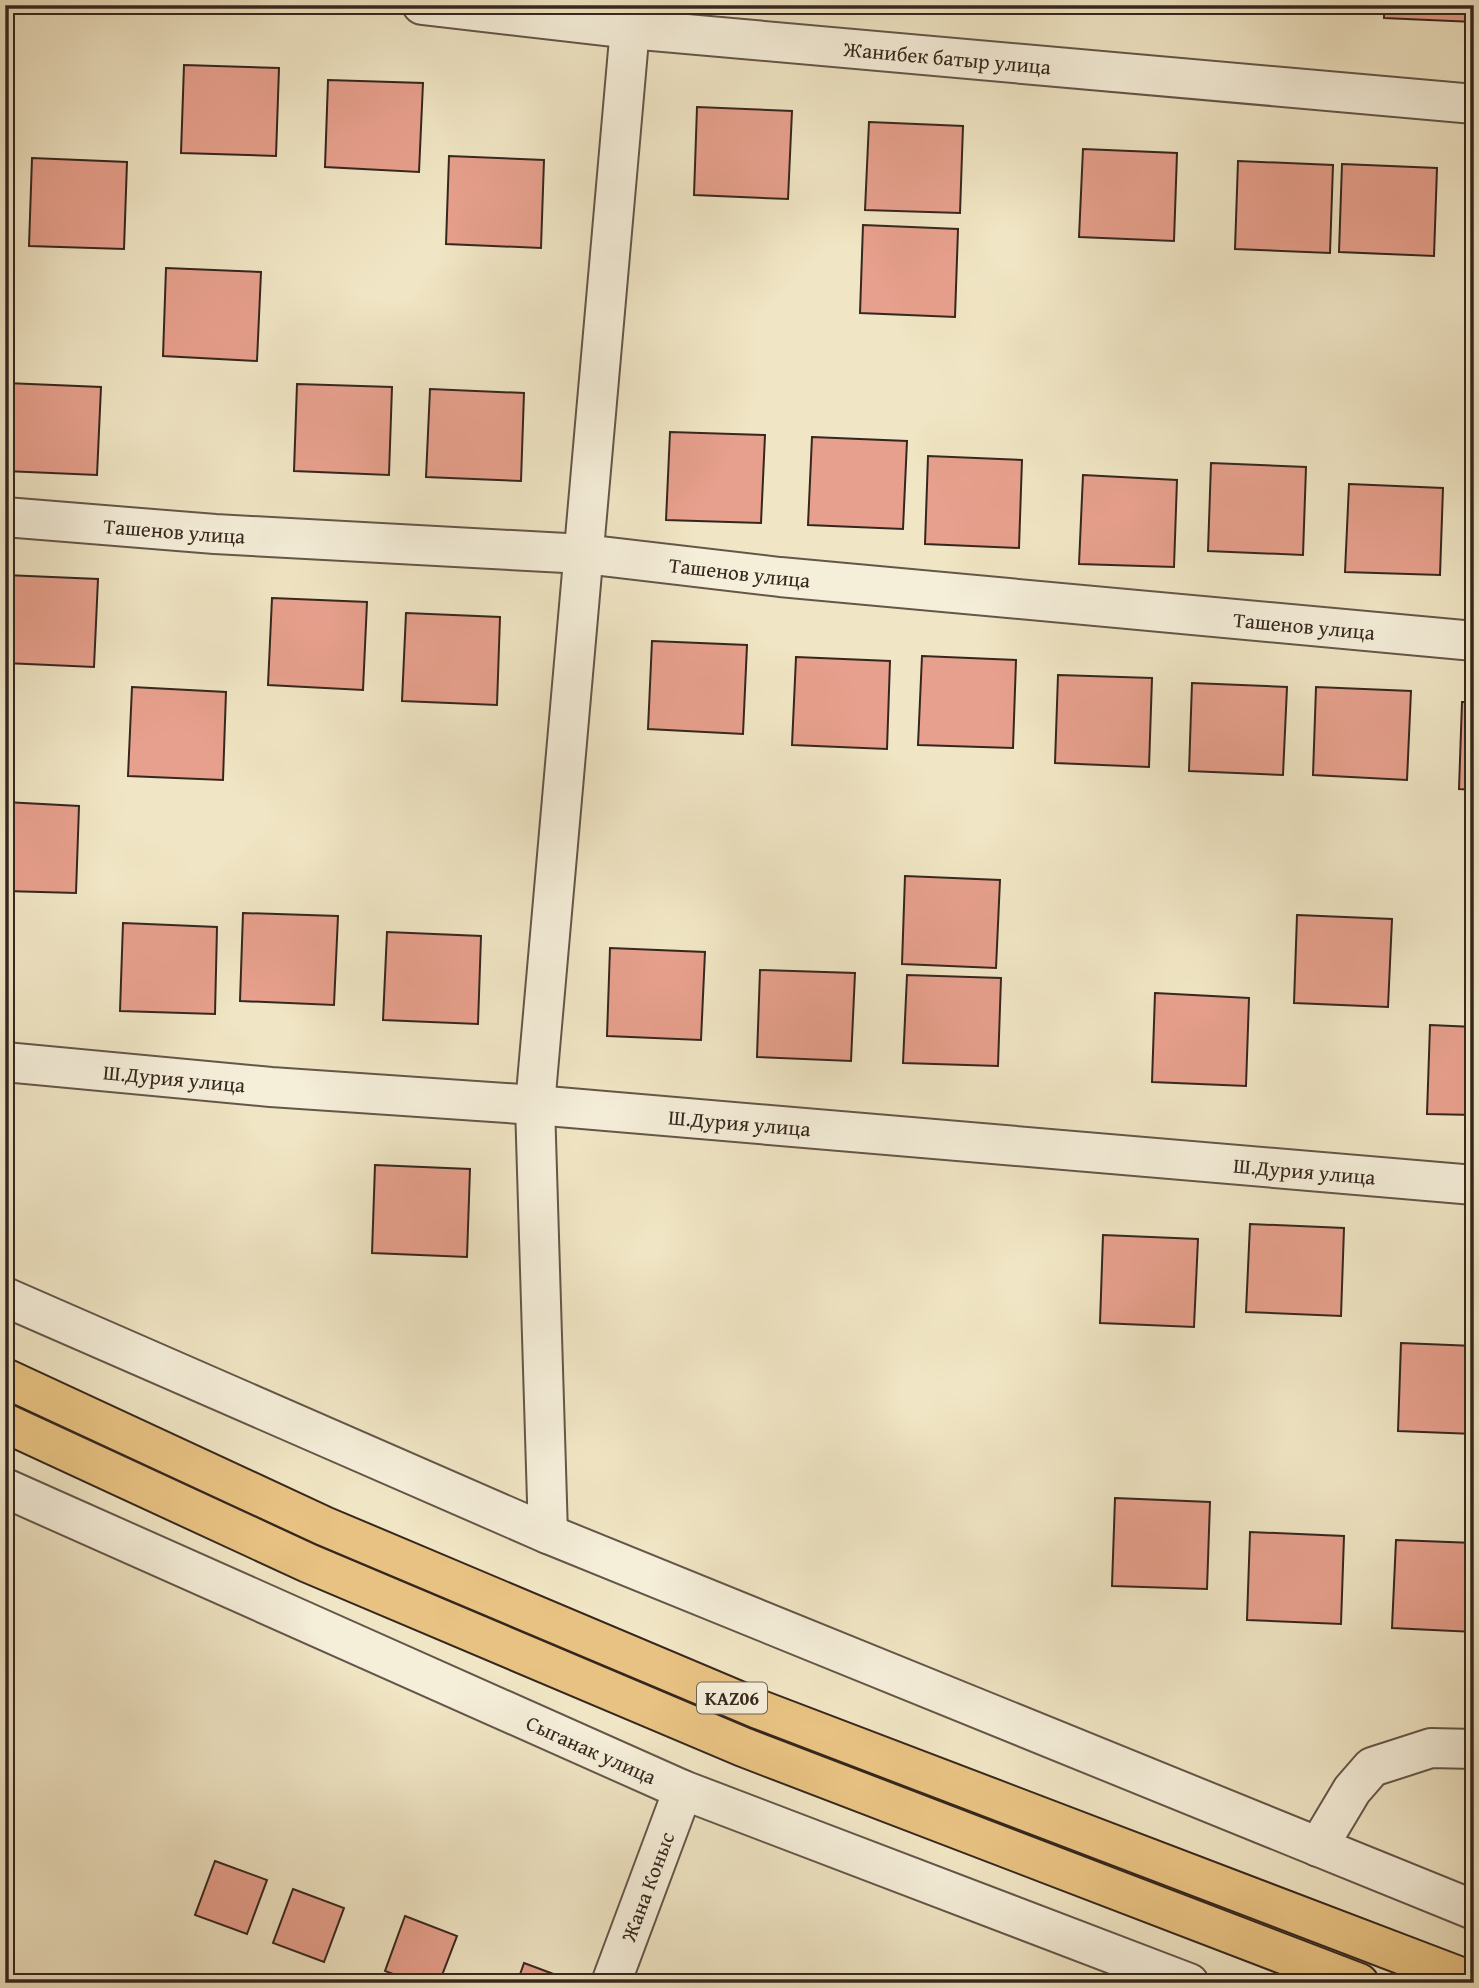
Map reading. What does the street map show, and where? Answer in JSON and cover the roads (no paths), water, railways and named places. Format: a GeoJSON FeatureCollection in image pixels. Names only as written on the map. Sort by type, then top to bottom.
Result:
{"type":"FeatureCollection","features":[{"type":"Feature","properties":{"kind":"highway","name":"KАZ06"},"geometry":{"type":"LineString","coordinates":[[5,1378],[324,1526],[745,1704],[1474,1982]]}},
{"type":"Feature","properties":{"kind":"highway","name":"KАZ06"},"geometry":{"type":"LineString","coordinates":[[5,1423],[308,1563],[730,1741],[1359,1983]]}},
{"type":"Feature","properties":{"kind":"street","name":"Жанибек батыр улица"},"geometry":{"type":"LineString","coordinates":[[422,5],[631,17],[1474,104]]}},
{"type":"Feature","properties":{"kind":"street"},"geometry":{"type":"LineString","coordinates":[[548,1534],[536,1105],[631,17]]}},
{"type":"Feature","properties":{"kind":"street","name":"Ташенов улица"},"geometry":{"type":"LineString","coordinates":[[5,517],[215,534],[584,554],[780,577],[1474,641]]}},
{"type":"Feature","properties":{"kind":"street","name":"Ш.Дурия улица"},"geometry":{"type":"LineString","coordinates":[[5,1062],[271,1087],[536,1105],[1474,1185]]}},
{"type":"Feature","properties":{"kind":"street"},"geometry":{"type":"LineString","coordinates":[[5,1297],[548,1534],[1474,1910]]}},
{"type":"Feature","properties":{"kind":"street","name":"Сыганак улица"},"geometry":{"type":"LineString","coordinates":[[5,1488],[684,1790],[1189,1983]]}},
{"type":"Feature","properties":{"kind":"street"},"geometry":{"type":"LineString","coordinates":[[1318,1847],[1352,1790],[1372,1767],[1431,1748],[1474,1749]]}},
{"type":"Feature","properties":{"kind":"street","name":"Жана Коныс"},"geometry":{"type":"LineString","coordinates":[[611,1983],[684,1790]]}}]}
